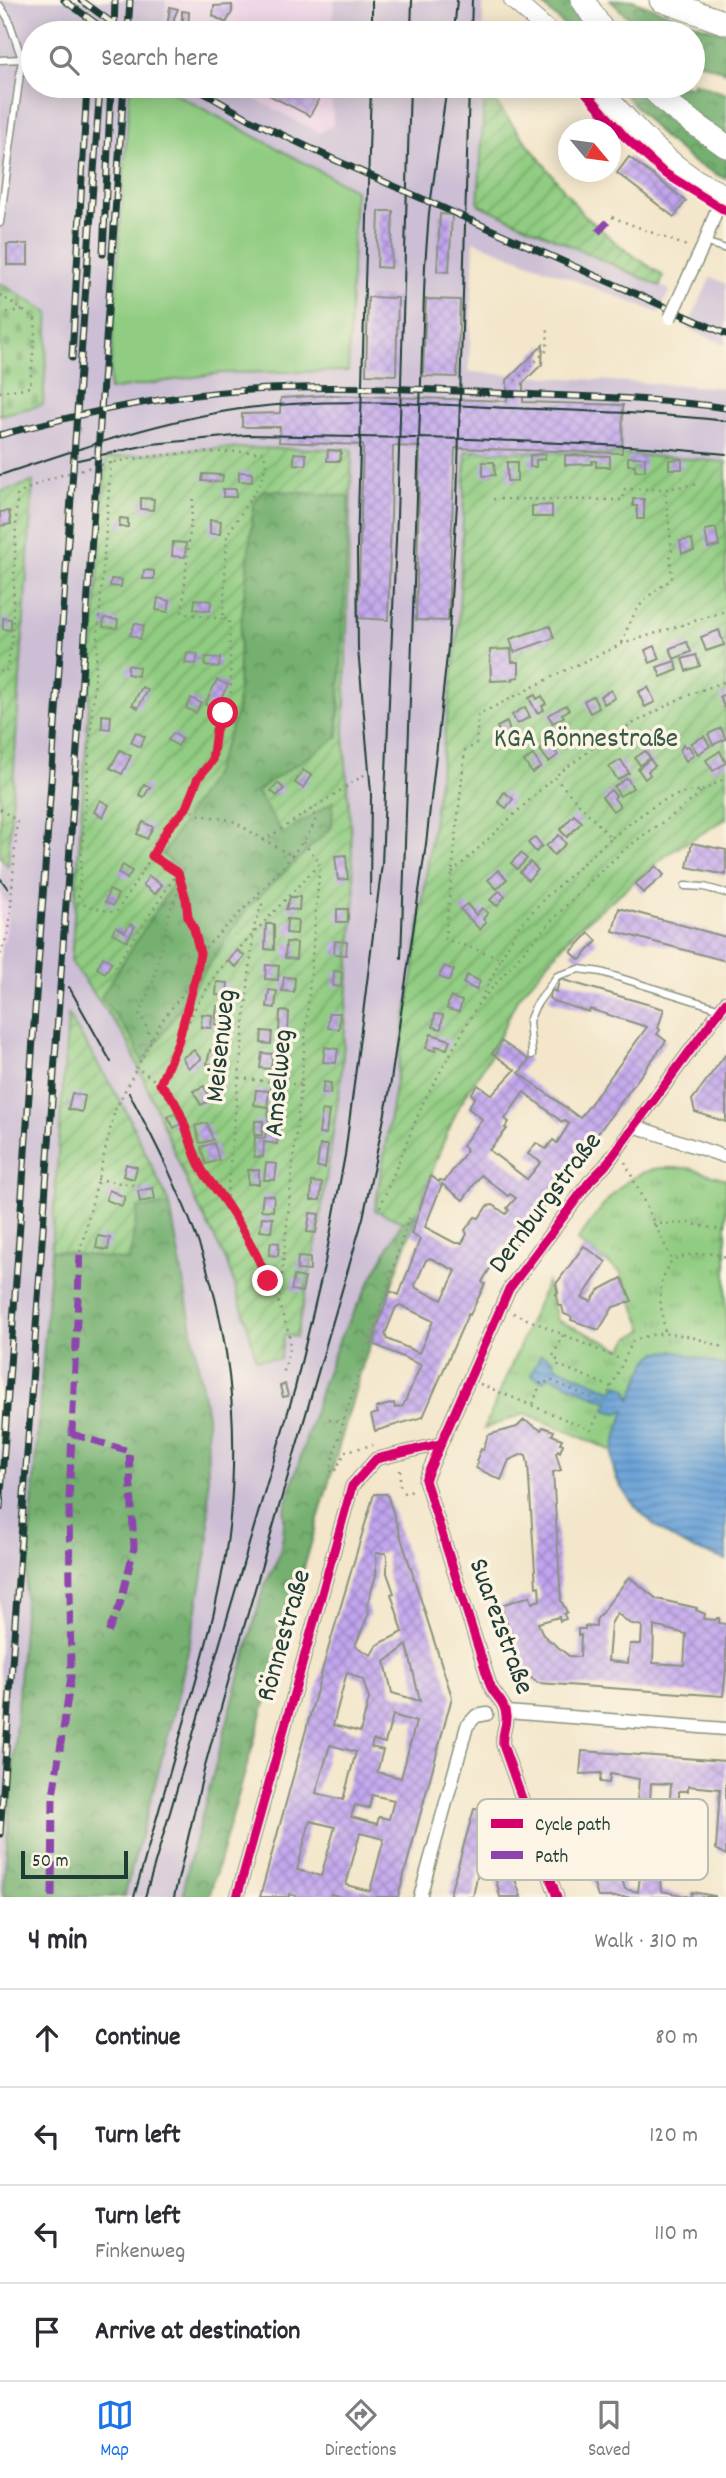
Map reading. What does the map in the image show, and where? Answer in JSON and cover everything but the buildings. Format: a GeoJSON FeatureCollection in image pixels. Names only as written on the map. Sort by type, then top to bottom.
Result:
{"type":"FeatureCollection","features":[{"type":"Feature","properties":{"kind":"highway"},"geometry":{"type":"LineString","coordinates":[[583,0],[596,21]]}},
{"type":"Feature","properties":{"kind":"highway"},"geometry":{"type":"LineString","coordinates":[[661,0],[726,23]]}},
{"type":"Feature","properties":{"kind":"highway"},"geometry":{"type":"LineString","coordinates":[[662,98],[726,146]]}},
{"type":"Feature","properties":{"kind":"main road"},"geometry":{"type":"LineString","coordinates":[[513,0],[537,21]]}},
{"type":"Feature","properties":{"kind":"main road"},"geometry":{"type":"LineString","coordinates":[[609,98],[630,122],[668,157],[701,181],[724,193]]}},
{"type":"Feature","properties":{"kind":"street"},"geometry":{"type":"LineString","coordinates":[[670,318],[724,193]]}},
{"type":"Feature","properties":{"kind":"street","name":"Dernburgstraße"},"geometry":{"type":"LineString","coordinates":[[438,1449],[509,1289],[724,1005]]}},
{"type":"Feature","properties":{"kind":"street"},"geometry":{"type":"LineString","coordinates":[[634,1126],[726,1157]]}},
{"type":"Feature","properties":{"kind":"street","name":"Suarezstraße"},"geometry":{"type":"LineString","coordinates":[[438,1449],[425,1480],[492,1691],[501,1699],[506,1712],[503,1745],[522,1799]]}},
{"type":"Feature","properties":{"kind":"street","name":"Rönnestraße"},"geometry":{"type":"LineString","coordinates":[[237,1897],[352,1486],[376,1459],[438,1449]]}},
{"type":"Feature","properties":{"kind":"street"},"geometry":{"type":"LineString","coordinates":[[506,1712],[726,1729]]}},
{"type":"Feature","properties":{"kind":"street"},"geometry":{"type":"LineString","coordinates":[[420,1897],[467,1726],[476,1716],[487,1714]]}},
{"type":"Feature","properties":{"kind":"street","name":"Suarezstraße"},"geometry":{"type":"LineString","coordinates":[[551,1880],[557,1897]]}},
{"type":"Feature","properties":{"kind":"lane"},"geometry":{"type":"LineString","coordinates":[[0,6],[8,18],[21,56]]}},
{"type":"Feature","properties":{"kind":"lane"},"geometry":{"type":"LineString","coordinates":[[0,60],[21,59]]}},
{"type":"Feature","properties":{"kind":"lane"},"geometry":{"type":"LineString","coordinates":[[0,223],[21,66]]}},
{"type":"Feature","properties":{"kind":"lane"},"geometry":{"type":"LineString","coordinates":[[705,242],[726,249]]}},
{"type":"Feature","properties":{"kind":"lane"},"geometry":{"type":"LineString","coordinates":[[685,886],[704,887],[726,893]]}},
{"type":"Feature","properties":{"kind":"lane"},"geometry":{"type":"LineString","coordinates":[[532,1055],[529,1021],[535,1007],[557,976],[579,969],[601,972],[724,1005]]}},
{"type":"Feature","properties":{"kind":"path"},"geometry":{"type":"LineString","coordinates":[[612,217],[692,248]]}},
{"type":"Feature","properties":{"kind":"path"},"geometry":{"type":"LineString","coordinates":[[0,295],[36,321],[30,387],[0,392]]}},
{"type":"Feature","properties":{"kind":"path"},"geometry":{"type":"LineString","coordinates":[[0,314],[23,310]]}},
{"type":"Feature","properties":{"kind":"path"},"geometry":{"type":"LineString","coordinates":[[515,382],[547,350],[548,325]]}},
{"type":"Feature","properties":{"kind":"path"},"geometry":{"type":"LineString","coordinates":[[0,671],[6,672],[12,642],[17,496],[42,481],[111,462],[168,454],[264,452],[266,465],[260,484],[227,535],[223,619]]}},
{"type":"Feature","properties":{"kind":"path"},"geometry":{"type":"LineString","coordinates":[[111,462],[78,903],[116,913],[168,828],[186,808],[198,778],[212,761],[216,730],[231,696],[229,619],[182,613],[193,499]]}},
{"type":"Feature","properties":{"kind":"path"},"geometry":{"type":"LineString","coordinates":[[493,499],[623,500],[625,488],[665,489],[699,484]]}},
{"type":"Feature","properties":{"kind":"path"},"geometry":{"type":"LineString","coordinates":[[622,644],[634,612],[650,594],[672,579],[672,551],[665,489]]}},
{"type":"Feature","properties":{"kind":"path"},"geometry":{"type":"LineString","coordinates":[[501,958],[445,939],[465,750],[476,744],[478,715],[622,644],[726,611]]}},
{"type":"Feature","properties":{"kind":"path"},"geometry":{"type":"LineString","coordinates":[[452,873],[554,778],[608,737],[681,698],[726,681]]}},
{"type":"Feature","properties":{"kind":"path"},"geometry":{"type":"LineString","coordinates":[[263,841],[368,773]]}},
{"type":"Feature","properties":{"kind":"path"},"geometry":{"type":"LineString","coordinates":[[554,778],[611,838]]}},
{"type":"Feature","properties":{"kind":"path"},"geometry":{"type":"LineString","coordinates":[[477,1006],[563,906],[623,852],[702,791],[726,778]]}},
{"type":"Feature","properties":{"kind":"path"},"geometry":{"type":"LineString","coordinates":[[380,1207],[423,1103],[519,926],[547,896],[611,838],[667,797],[702,791]]}},
{"type":"Feature","properties":{"kind":"path"},"geometry":{"type":"LineString","coordinates":[[186,808],[200,815],[231,820],[290,855]]}},
{"type":"Feature","properties":{"kind":"path"},"geometry":{"type":"LineString","coordinates":[[0,809],[17,821],[9,931],[0,955]]}},
{"type":"Feature","properties":{"kind":"path"},"geometry":{"type":"LineString","coordinates":[[200,953],[257,895],[303,842],[315,822],[316,817],[310,809]]}},
{"type":"Feature","properties":{"kind":"path"},"geometry":{"type":"LineString","coordinates":[[160,1084],[196,1006],[218,971],[320,863],[303,842]]}},
{"type":"Feature","properties":{"kind":"path"},"geometry":{"type":"LineString","coordinates":[[152,856],[178,873],[200,953],[178,1042]]}},
{"type":"Feature","properties":{"kind":"path"},"geometry":{"type":"LineString","coordinates":[[116,967],[178,873]]}},
{"type":"Feature","properties":{"kind":"path"},"geometry":{"type":"LineString","coordinates":[[151,1040],[144,1021],[139,1016],[153,982],[170,910],[181,884]]}},
{"type":"Feature","properties":{"kind":"path"},"geometry":{"type":"LineString","coordinates":[[80,1252],[115,1110],[161,1022],[196,976]]}},
{"type":"Feature","properties":{"kind":"path"},"geometry":{"type":"LineString","coordinates":[[136,1069],[142,1070],[172,1097],[186,1125],[202,1169],[253,1245],[290,1338],[283,1376]]}},
{"type":"Feature","properties":{"kind":"path"},"geometry":{"type":"LineString","coordinates":[[239,1078],[272,1082]]}},
{"type":"Feature","properties":{"kind":"path"},"geometry":{"type":"LineString","coordinates":[[285,1083],[301,1085]]}},
{"type":"Feature","properties":{"kind":"path"},"geometry":{"type":"LineString","coordinates":[[618,1148],[672,1260]]}},
{"type":"Feature","properties":{"kind":"path"},"geometry":{"type":"LineString","coordinates":[[97,1179],[139,1186]]}},
{"type":"Feature","properties":{"kind":"path"},"geometry":{"type":"LineString","coordinates":[[346,1451],[334,1473],[330,1470],[343,1420],[409,1218]]}},
{"type":"Feature","properties":{"kind":"path"},"geometry":{"type":"LineString","coordinates":[[653,1224],[688,1223],[726,1231]]}},
{"type":"Feature","properties":{"kind":"path"},"geometry":{"type":"LineString","coordinates":[[665,1332],[659,1296],[664,1273],[672,1260],[698,1253],[726,1257]]}},
{"type":"Feature","properties":{"kind":"path"},"geometry":{"type":"LineString","coordinates":[[500,1307],[622,1360]]}},
{"type":"Feature","properties":{"kind":"path"},"geometry":{"type":"LineString","coordinates":[[468,1379],[592,1430],[633,1341],[649,1334],[665,1332],[726,1348]]}},
{"type":"Feature","properties":{"kind":"path"},"geometry":{"type":"LineString","coordinates":[[562,1335],[553,1356],[556,1364],[610,1388]]}},
{"type":"Feature","properties":{"kind":"path"},"geometry":{"type":"LineString","coordinates":[[533,1404],[541,1382],[545,1384],[550,1380],[604,1402]]}},
{"type":"Feature","properties":{"kind":"path"},"geometry":{"type":"LineString","coordinates":[[329,1419],[343,1420]]}},
{"type":"Feature","properties":{"kind":"shaded area"},"geometry":{"type":"Polygon","coordinates":[[[0,0],[166,0],[165,21],[21,21],[21,98],[129,98],[110,390],[220,373],[355,190],[183,98],[253,98],[320,133],[333,125],[332,98],[484,98],[478,204],[670,290],[659,313],[474,241],[469,372],[726,388],[726,462],[674,457],[466,452],[458,634],[413,975],[375,1210],[402,1222],[340,1338],[284,1512],[285,1534],[276,1566],[264,1586],[185,1878],[184,1897],[124,1897],[171,1725],[195,1620],[209,1540],[207,1415],[170,1205],[67,1016],[3,1897],[0,1897],[0,949],[6,935],[8,905],[0,893],[0,856],[8,865],[33,483],[0,492],[0,415],[43,405],[49,314],[0,283],[0,0]],[[352,450],[106,460],[71,962],[127,1040],[193,1196],[226,1260],[256,1358],[284,1335],[296,1337],[317,1238],[341,1080],[355,896],[344,733],[352,450]]]}},
{"type":"Feature","properties":{"kind":"shaded area"},"geometry":{"type":"Polygon","coordinates":[[[166,0],[334,0],[333,21],[165,21],[166,0]]]}},
{"type":"Feature","properties":{"kind":"shaded area"},"geometry":{"type":"Polygon","coordinates":[[[334,0],[475,0],[483,4],[483,21],[333,21],[334,0]]]}},
{"type":"Feature","properties":{"kind":"shaded area"},"geometry":{"type":"Polygon","coordinates":[[[253,98],[332,98],[333,125],[320,133],[253,98]]]}},
{"type":"Feature","properties":{"kind":"shaded area"},"geometry":{"type":"Polygon","coordinates":[[[711,277],[726,284],[726,345],[687,328],[711,277]]]}},
{"type":"Feature","properties":{"kind":"shaded area"},"geometry":{"type":"Polygon","coordinates":[[[0,893],[8,905],[6,935],[0,949],[0,893]]]}},
{"type":"Feature","properties":{"kind":"green space"},"geometry":{"type":"Polygon","coordinates":[[[538,0],[574,0],[587,21],[560,21],[538,0]]]}},
{"type":"Feature","properties":{"kind":"green space"},"geometry":{"type":"Polygon","coordinates":[[[610,0],[632,0],[689,21],[632,21],[610,0]]]}},
{"type":"Feature","properties":{"kind":"green space"},"geometry":{"type":"Polygon","coordinates":[[[705,27],[726,33],[726,72],[705,64],[705,27]]]}},
{"type":"Feature","properties":{"kind":"green space"},"geometry":{"type":"Polygon","coordinates":[[[705,86],[726,94],[726,138],[674,98],[705,98],[705,86]]]}},
{"type":"Feature","properties":{"kind":"green space"},"geometry":{"type":"Polygon","coordinates":[[[129,98],[183,98],[355,190],[348,371],[220,373],[109,390],[129,98]]]}},
{"type":"Feature","properties":{"kind":"green space"},"geometry":{"type":"Polygon","coordinates":[[[484,98],[492,98],[582,213],[620,246],[663,276],[660,286],[478,204],[484,98]]]}},
{"type":"Feature","properties":{"kind":"green space"},"geometry":{"type":"Polygon","coordinates":[[[628,98],[653,98],[726,155],[726,179],[693,162],[662,136],[628,98]]]}},
{"type":"Feature","properties":{"kind":"green space"},"geometry":{"type":"Polygon","coordinates":[[[0,283],[49,313],[43,405],[0,415],[0,283]]]}},
{"type":"Feature","properties":{"kind":"green space"},"geometry":{"type":"Polygon","coordinates":[[[231,448],[352,449],[344,733],[355,895],[341,1080],[317,1238],[296,1337],[284,1335],[280,1359],[256,1359],[226,1260],[193,1196],[127,1040],[71,962],[106,459],[168,451],[231,448]],[[264,490],[254,503],[240,634],[237,712],[214,773],[162,855],[182,869],[101,997],[132,1038],[143,1063],[248,907],[332,827],[333,802],[283,834],[256,791],[338,737],[349,496],[264,490]]]}},
{"type":"Feature","properties":{"kind":"green space","name":"KGA Rönnestraße"},"geometry":{"type":"Polygon","coordinates":[[[466,451],[628,455],[726,462],[726,819],[669,853],[575,931],[517,999],[492,1053],[459,1106],[418,1212],[402,1222],[375,1210],[413,975],[458,634],[466,451]]]}},
{"type":"Feature","properties":{"kind":"green space"},"geometry":{"type":"Polygon","coordinates":[[[33,482],[8,866],[0,856],[0,492],[33,482]]]}},
{"type":"Feature","properties":{"kind":"green space"},"geometry":{"type":"Polygon","coordinates":[[[264,490],[350,496],[332,827],[248,907],[143,1064],[132,1038],[100,997],[182,869],[162,856],[237,712],[240,634],[254,503],[264,490]]]}},
{"type":"Feature","properties":{"kind":"green space"},"geometry":{"type":"Polygon","coordinates":[[[68,1015],[124,1107],[170,1205],[138,1208],[129,1261],[51,1250],[68,1015]]]}},
{"type":"Feature","properties":{"kind":"green space"},"geometry":{"type":"Polygon","coordinates":[[[659,1168],[689,1168],[726,1179],[726,1560],[675,1540],[643,1514],[618,1482],[614,1472],[613,1451],[525,1413],[484,1429],[547,1282],[557,1320],[622,1349],[629,1338],[644,1330],[620,1272],[577,1241],[622,1186],[645,1172],[659,1168]]]}},
{"type":"Feature","properties":{"kind":"green space"},"geometry":{"type":"Polygon","coordinates":[[[170,1205],[207,1415],[209,1540],[195,1620],[171,1725],[124,1897],[3,1897],[51,1250],[129,1261],[138,1208],[170,1205]]]}},
{"type":"Feature","properties":{"kind":"green space"},"geometry":{"type":"Polygon","coordinates":[[[418,1212],[362,1367],[209,1897],[184,1897],[185,1878],[264,1586],[280,1550],[284,1512],[322,1386],[340,1338],[402,1222],[418,1212]]]}},
{"type":"Feature","properties":{"kind":"water"},"geometry":{"type":"Polygon","coordinates":[[[675,1351],[726,1366],[726,1560],[673,1538],[647,1519],[625,1493],[613,1465],[613,1451],[625,1410],[617,1413],[606,1410],[608,1402],[549,1376],[544,1381],[531,1375],[541,1354],[554,1360],[553,1365],[613,1391],[617,1384],[627,1390],[631,1399],[647,1361],[657,1352],[675,1351]]]}},
{"type":"Feature","properties":{"kind":"tram line"},"geometry":{"type":"LineString","coordinates":[[372,0],[372,21]]}},
{"type":"Feature","properties":{"kind":"tram line"},"geometry":{"type":"LineString","coordinates":[[411,21],[412,0]]}},
{"type":"Feature","properties":{"kind":"tram line"},"geometry":{"type":"LineString","coordinates":[[455,21],[457,0]]}},
{"type":"Feature","properties":{"kind":"tram line"},"geometry":{"type":"LineString","coordinates":[[471,21],[472,0]]}},
{"type":"Feature","properties":{"kind":"tram line"},"geometry":{"type":"LineString","coordinates":[[370,895],[371,792],[358,649],[357,549],[371,98]]}},
{"type":"Feature","properties":{"kind":"tram line"},"geometry":{"type":"LineString","coordinates":[[145,1897],[295,1388],[325,1262],[345,1155],[382,864],[397,517],[410,98]]}},
{"type":"Feature","properties":{"kind":"tram line"},"geometry":{"type":"LineString","coordinates":[[401,958],[425,266],[429,213],[445,98]]}},
{"type":"Feature","properties":{"kind":"tram line"},"geometry":{"type":"LineString","coordinates":[[174,1897],[206,1762],[232,1668],[363,1218],[389,1094],[426,844],[448,647],[457,503],[469,98]]}},
{"type":"Feature","properties":{"kind":"tram line"},"geometry":{"type":"LineString","coordinates":[[0,475],[149,428],[209,414],[302,403],[395,403],[637,414],[726,421]]}},
{"type":"Feature","properties":{"kind":"tram line"},"geometry":{"type":"LineString","coordinates":[[78,460],[152,444],[246,435],[470,439],[648,447],[726,454]]}},
{"type":"Feature","properties":{"kind":"tram line"},"geometry":{"type":"LineString","coordinates":[[0,878],[8,889]]}},
{"type":"Feature","properties":{"kind":"tram line"},"geometry":{"type":"LineString","coordinates":[[69,987],[111,1062]]}},
{"type":"Feature","properties":{"kind":"tram line"},"geometry":{"type":"LineString","coordinates":[[129,1093],[189,1218],[214,1293],[230,1388],[233,1453],[230,1518],[214,1614],[134,1897]]}},
{"type":"Feature","properties":{"kind":"railway"},"geometry":{"type":"LineString","coordinates":[[64,0],[93,21]]}},
{"type":"Feature","properties":{"kind":"railway"},"geometry":{"type":"LineString","coordinates":[[81,0],[110,21]]}},
{"type":"Feature","properties":{"kind":"railway"},"geometry":{"type":"LineString","coordinates":[[114,21],[115,0]]}},
{"type":"Feature","properties":{"kind":"railway"},"geometry":{"type":"LineString","coordinates":[[129,21],[130,0]]}},
{"type":"Feature","properties":{"kind":"railway"},"geometry":{"type":"LineString","coordinates":[[72,358],[86,98]]}},
{"type":"Feature","properties":{"kind":"railway"},"geometry":{"type":"LineString","coordinates":[[0,1508],[99,98]]}},
{"type":"Feature","properties":{"kind":"railway"},"geometry":{"type":"LineString","coordinates":[[103,254],[110,98]]}},
{"type":"Feature","properties":{"kind":"railway"},"geometry":{"type":"LineString","coordinates":[[0,1834],[123,98]]}},
{"type":"Feature","properties":{"kind":"railway"},"geometry":{"type":"LineString","coordinates":[[213,98],[253,121],[333,159],[726,334]]}},
{"type":"Feature","properties":{"kind":"railway"},"geometry":{"type":"LineString","coordinates":[[0,435],[93,412],[155,401],[218,392],[284,388],[385,388],[598,397],[726,408]]}},
{"type":"Feature","properties":{"kind":"marked path"},"geometry":{"type":"LineString","coordinates":[[598,232],[612,217]]}},
{"type":"Feature","properties":{"kind":"marked path"},"geometry":{"type":"LineString","coordinates":[[52,1897],[53,1796],[71,1677],[69,1500],[80,1252]]}},
{"type":"Feature","properties":{"kind":"marked path"},"geometry":{"type":"LineString","coordinates":[[72,1434],[129,1451],[134,1548],[120,1605],[106,1638]]}},
{"type":"Feature","properties":{"kind":"cycle path"},"geometry":{"type":"LineString","coordinates":[[591,98],[625,137],[663,172],[726,211]]}},
{"type":"Feature","properties":{"kind":"cycle path"},"geometry":{"type":"LineString","coordinates":[[522,1799],[503,1745],[505,1711],[490,1685],[425,1480],[509,1289],[590,1181],[605,1166],[726,1002]]}},
{"type":"Feature","properties":{"kind":"cycle path"},"geometry":{"type":"LineString","coordinates":[[237,1897],[352,1486],[376,1459],[440,1444]]}},
{"type":"Feature","properties":{"kind":"cycle path"},"geometry":{"type":"LineString","coordinates":[[551,1880],[557,1897]]}},
{"type":"Feature","properties":{"kind":"route"},"geometry":{"type":"LineString","coordinates":[[223,713],[216,730],[212,761],[198,778],[186,808],[168,828],[152,856],[178,873],[186,899],[189,922],[194,929],[200,953],[178,1042],[160,1084],[172,1097],[186,1125],[202,1169],[253,1245],[268,1281]]}}]}
